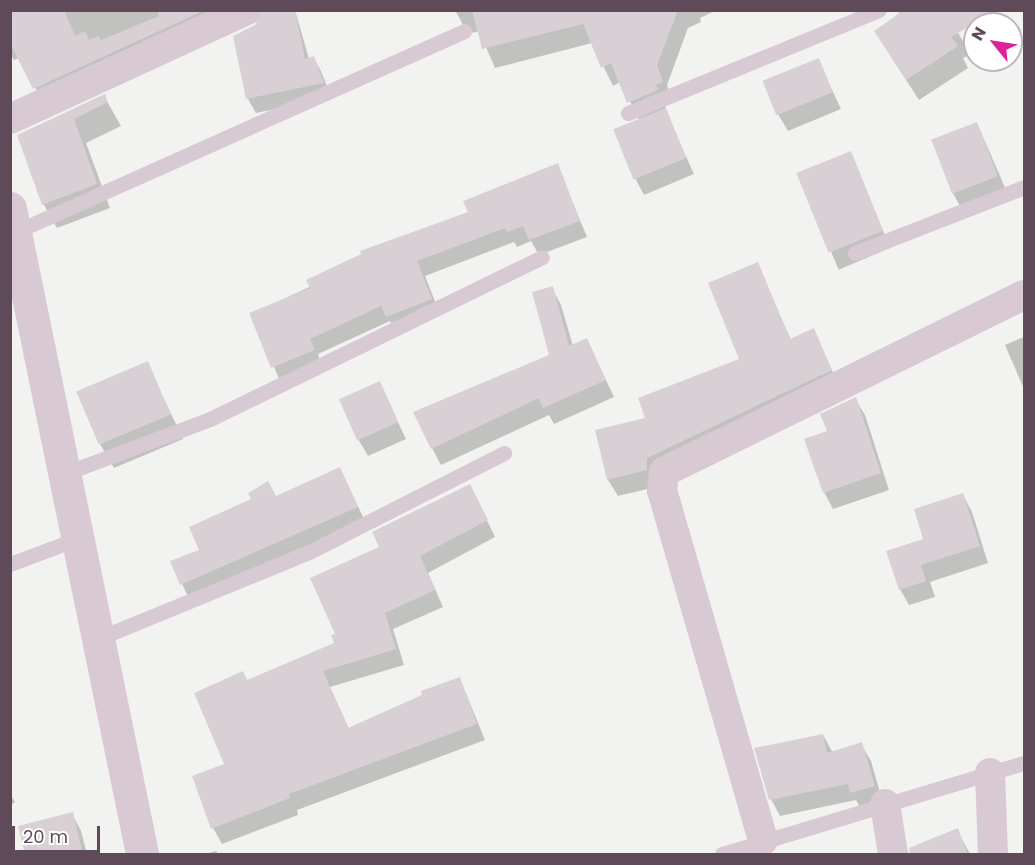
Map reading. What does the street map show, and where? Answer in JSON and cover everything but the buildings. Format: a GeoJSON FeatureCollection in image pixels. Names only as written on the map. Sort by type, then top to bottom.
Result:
{"type":"FeatureCollection","features":[{"type":"Feature","properties":{"kind":"street"},"geometry":{"type":"LineString","coordinates":[[10,119],[247,10]]}},
{"type":"Feature","properties":{"kind":"street"},"geometry":{"type":"LineString","coordinates":[[13,220],[142,855]]}},
{"type":"Feature","properties":{"kind":"street"},"geometry":{"type":"LineString","coordinates":[[763,840],[662,490],[664,472],[1024,295]]}},
{"type":"Feature","properties":{"kind":"street"},"geometry":{"type":"LineString","coordinates":[[990,773],[993,855]]}},
{"type":"Feature","properties":{"kind":"street"},"geometry":{"type":"LineString","coordinates":[[885,804],[893,855]]}},
{"type":"Feature","properties":{"kind":"lane"},"geometry":{"type":"LineString","coordinates":[[628,113],[879,10]]}},
{"type":"Feature","properties":{"kind":"lane"},"geometry":{"type":"LineString","coordinates":[[13,220],[464,31]]}},
{"type":"Feature","properties":{"kind":"lane"},"geometry":{"type":"LineString","coordinates":[[855,253],[1024,187]]}},
{"type":"Feature","properties":{"kind":"lane"},"geometry":{"type":"LineString","coordinates":[[63,474],[210,419],[542,257]]}},
{"type":"Feature","properties":{"kind":"lane"},"geometry":{"type":"LineString","coordinates":[[97,639],[309,552],[504,453]]}},
{"type":"Feature","properties":{"kind":"lane"},"geometry":{"type":"LineString","coordinates":[[10,564],[77,538]]}},
{"type":"Feature","properties":{"kind":"lane"},"geometry":{"type":"LineString","coordinates":[[722,855],[763,840],[1024,763]]}}]}
